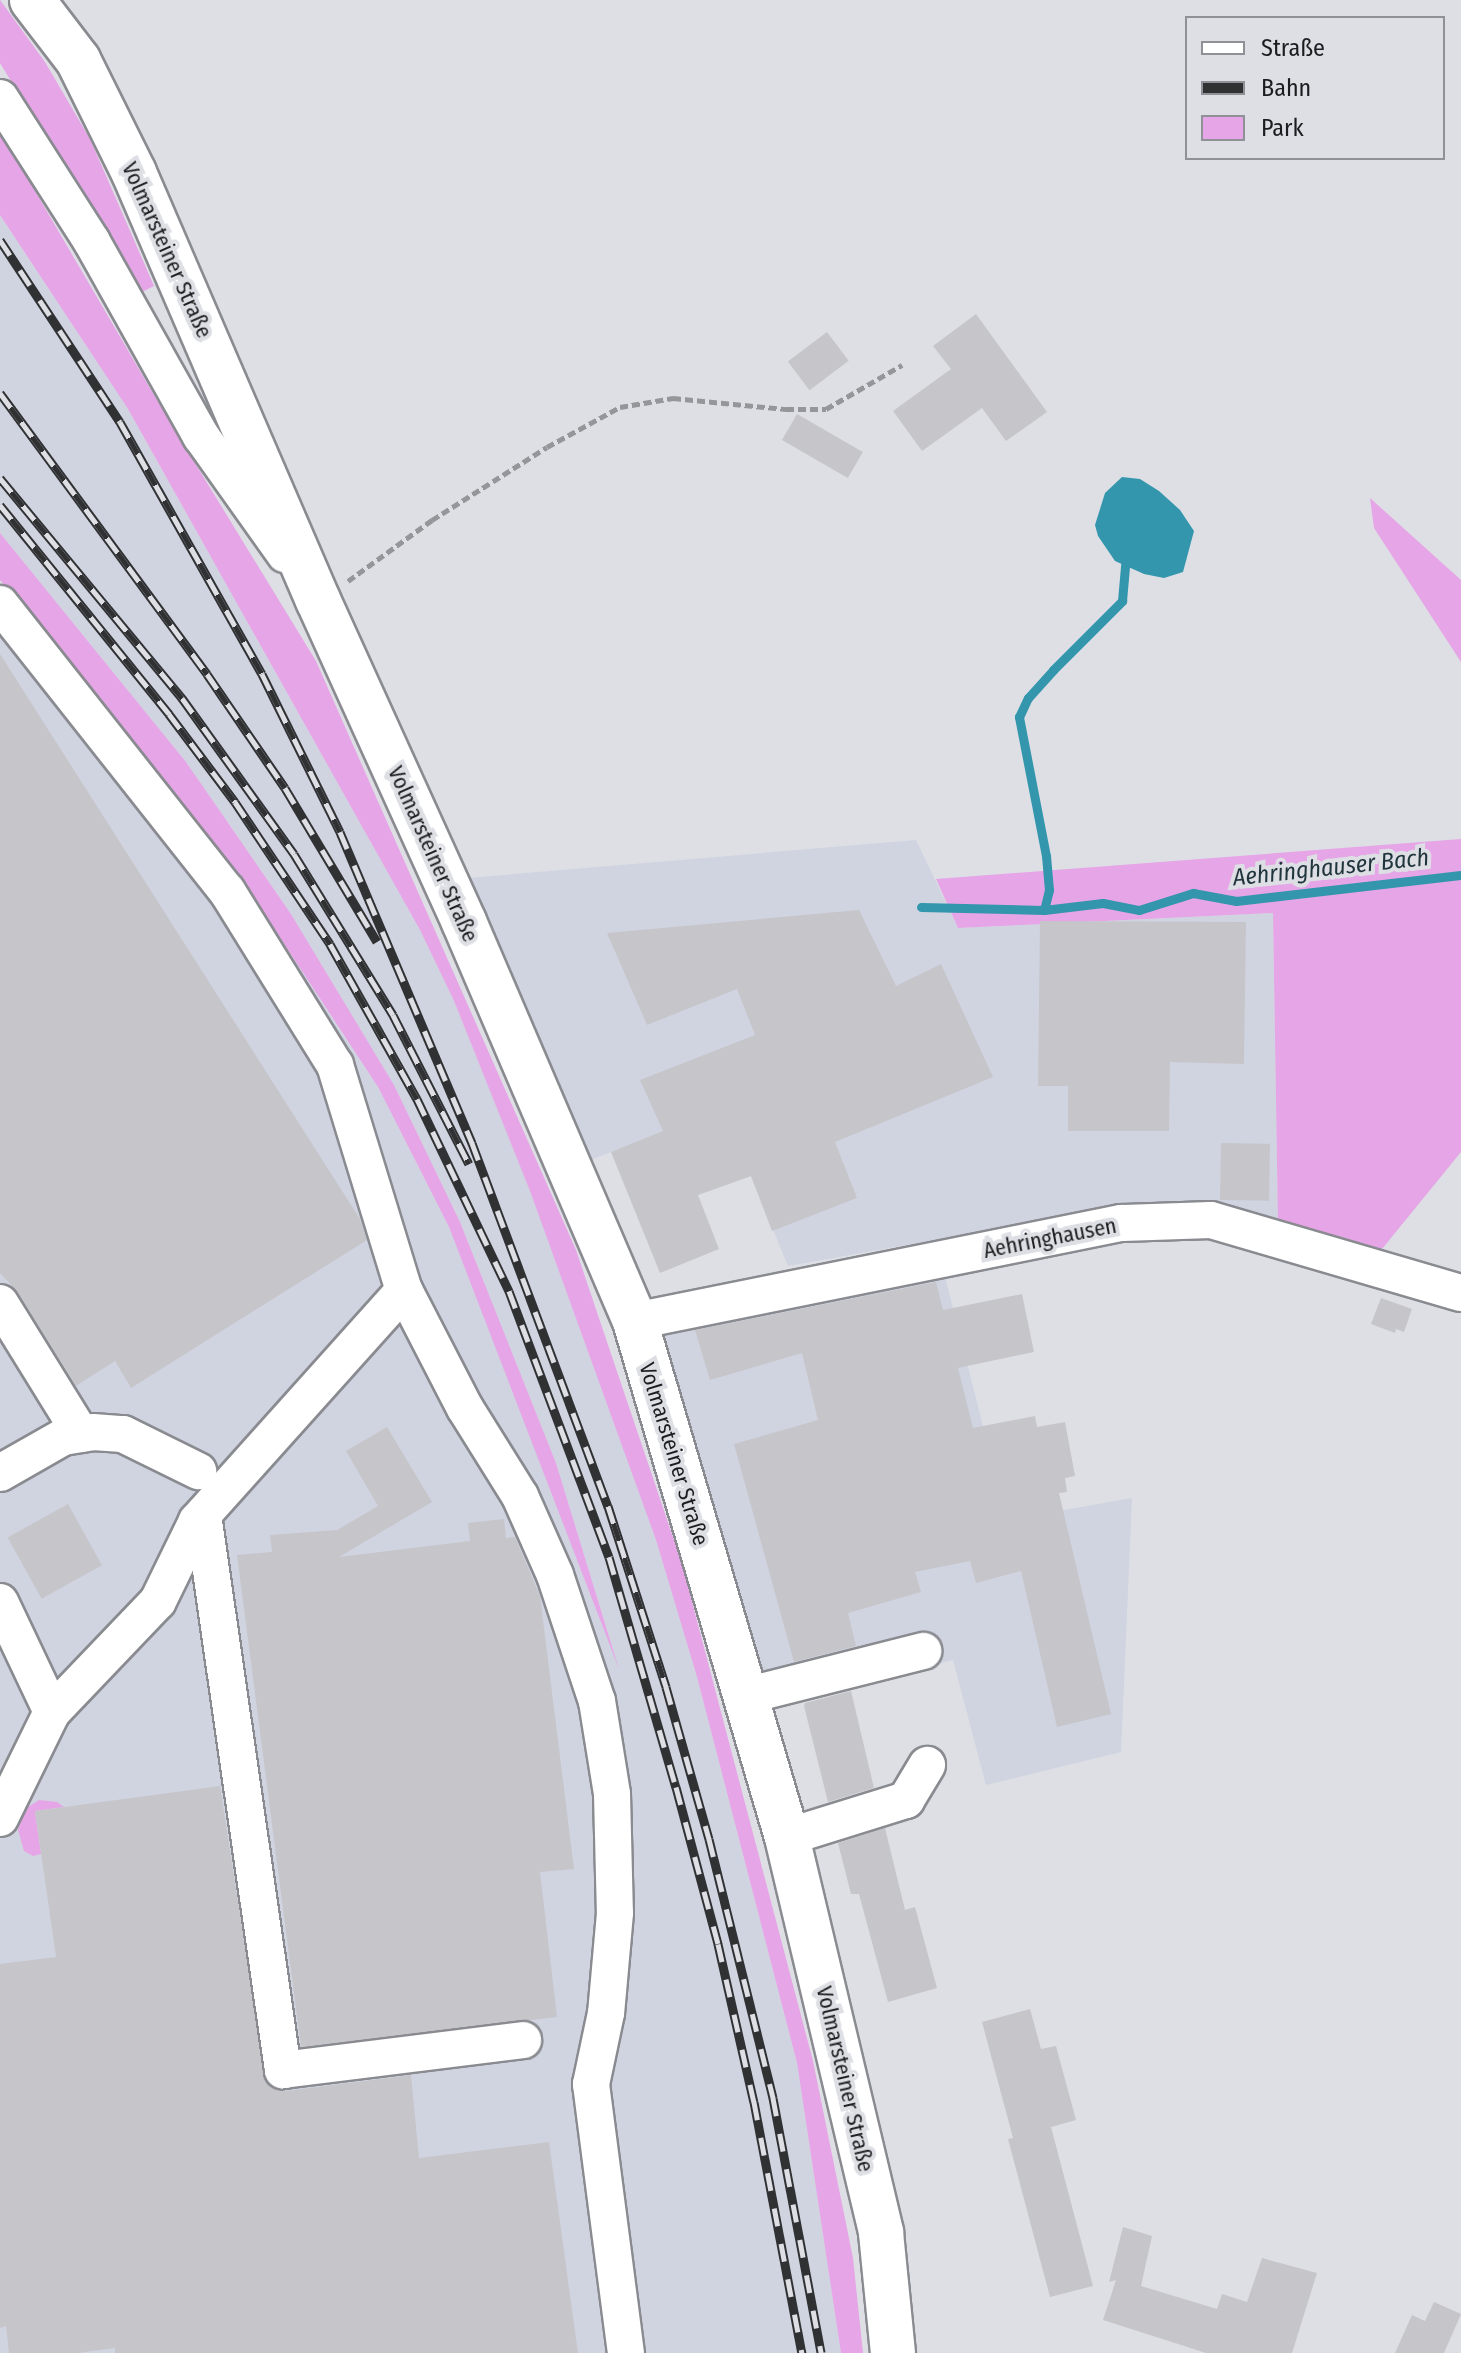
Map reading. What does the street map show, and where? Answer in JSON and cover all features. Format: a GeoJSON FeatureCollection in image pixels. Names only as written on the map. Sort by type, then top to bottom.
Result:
{"type":"FeatureCollection","features":[{"type":"Feature","properties":{"kind":"main road","name":"Volmarsteiner Straße"},"geometry":{"type":"LineString","coordinates":[[32,0],[78,60],[134,173],[318,600],[464,922],[635,1321],[787,1837],[881,2233],[893,2353]]}},
{"type":"Feature","properties":{"kind":"street","name":"Volmarsteiner Straße"},"geometry":{"type":"LineString","coordinates":[[0,98],[92,242],[201,436],[318,600]]}},
{"type":"Feature","properties":{"kind":"street"},"geometry":{"type":"LineString","coordinates":[[0,604],[227,891],[335,1065],[404,1290],[465,1408],[520,1496],[555,1575],[597,1701],[612,1794],[615,1913],[606,2013],[591,2084],[626,2353]]}},
{"type":"Feature","properties":{"kind":"street","name":"Aehringhausen"},"geometry":{"type":"LineString","coordinates":[[635,1321],[1121,1223],[1211,1220],[1454,1283]]}},
{"type":"Feature","properties":{"kind":"street"},"geometry":{"type":"LineString","coordinates":[[0,1818],[52,1712],[158,1601],[203,1515],[404,1290]]}},
{"type":"Feature","properties":{"kind":"street"},"geometry":{"type":"LineString","coordinates":[[0,1303],[81,1434]]}},
{"type":"Feature","properties":{"kind":"street"},"geometry":{"type":"LineString","coordinates":[[0,1473],[63,1437],[81,1434],[123,1434],[198,1471]]}},
{"type":"Feature","properties":{"kind":"street"},"geometry":{"type":"LineString","coordinates":[[203,1515],[283,2070],[523,2040]]}},
{"type":"Feature","properties":{"kind":"street"},"geometry":{"type":"LineString","coordinates":[[0,1602],[52,1712]]}},
{"type":"Feature","properties":{"kind":"street"},"geometry":{"type":"LineString","coordinates":[[745,1696],[923,1651]]}},
{"type":"Feature","properties":{"kind":"street"},"geometry":{"type":"LineString","coordinates":[[787,1837],[906,1800],[927,1765]]}},
{"type":"Feature","properties":{"kind":"path"},"geometry":{"type":"LineString","coordinates":[[318,600],[376,564],[432,520],[547,447],[620,407],[673,398],[786,409],[826,409],[902,365]]}},
{"type":"Feature","properties":{"kind":"shaded area"},"geometry":{"type":"Polygon","coordinates":[[[0,215],[128,409],[420,930],[454,1001],[530,1190],[656,1540],[697,1677],[797,2063],[841,2353],[0,2353],[0,596],[237,872],[378,1087],[449,1227],[614,1652],[556,1463],[460,1222],[394,1085],[291,914],[186,762],[0,533],[0,215]]]}},
{"type":"Feature","properties":{"kind":"shaded area"},"geometry":{"type":"Polygon","coordinates":[[[916,840],[958,928],[1273,913],[1278,1226],[1081,1214],[788,1266],[751,1176],[698,1195],[611,1152],[570,1168],[456,879],[916,840]]]}},
{"type":"Feature","properties":{"kind":"shaded area"},"geometry":{"type":"Polygon","coordinates":[[[943,1269],[1007,1520],[1132,1498],[1121,1752],[986,1785],[953,1660],[769,1706],[659,1325],[860,1296],[943,1269]]]}},
{"type":"Feature","properties":{"kind":"green space"},"geometry":{"type":"Polygon","coordinates":[[[0,0],[45,62],[90,139],[154,286],[140,293],[0,63],[0,0]]]}},
{"type":"Feature","properties":{"kind":"green space"},"geometry":{"type":"Polygon","coordinates":[[[0,131],[168,419],[316,661],[576,1250],[682,1564],[813,2061],[853,2258],[863,2353],[841,2353],[797,2063],[697,1677],[656,1540],[530,1191],[454,1001],[420,930],[128,409],[0,215],[0,131]]]}},
{"type":"Feature","properties":{"kind":"green space"},"geometry":{"type":"Polygon","coordinates":[[[1370,498],[1461,580],[1461,662],[1374,528],[1370,498]]]}},
{"type":"Feature","properties":{"kind":"green space"},"geometry":{"type":"Polygon","coordinates":[[[0,533],[186,762],[291,914],[394,1085],[460,1222],[556,1463],[619,1669],[449,1227],[378,1087],[237,872],[0,580],[0,533]]]}},
{"type":"Feature","properties":{"kind":"green space"},"geometry":{"type":"Polygon","coordinates":[[[1461,839],[1461,1152],[1382,1249],[1278,1226],[1273,913],[958,928],[936,879],[1461,839]]]}},
{"type":"Feature","properties":{"kind":"green space"},"geometry":{"type":"Polygon","coordinates":[[[39,1800],[57,1802],[64,1807],[35,1811],[41,1854],[33,1856],[24,1851],[18,1830],[23,1810],[39,1800]]]}},
{"type":"Feature","properties":{"kind":"water"},"geometry":{"type":"Polygon","coordinates":[[[1122,477],[1140,479],[1159,491],[1180,510],[1194,531],[1183,572],[1164,578],[1144,574],[1115,561],[1098,536],[1095,525],[1105,493],[1122,477]]]}},
{"type":"Feature","properties":{"kind":"building"},"geometry":{"type":"Polygon","coordinates":[[[976,314],[1047,412],[1006,441],[982,408],[922,451],[893,411],[951,369],[933,346],[976,314]]]}},
{"type":"Feature","properties":{"kind":"building"},"geometry":{"type":"Polygon","coordinates":[[[827,332],[849,361],[810,390],[788,361],[827,332]]]}},
{"type":"Feature","properties":{"kind":"building"},"geometry":{"type":"Polygon","coordinates":[[[797,414],[863,452],[848,478],[782,440],[797,414]]]}},
{"type":"Feature","properties":{"kind":"building"},"geometry":{"type":"Polygon","coordinates":[[[0,654],[360,1219],[367,1240],[131,1388],[115,1361],[76,1386],[18,1292],[0,1273],[0,654]]]}},
{"type":"Feature","properties":{"kind":"building"},"geometry":{"type":"Polygon","coordinates":[[[859,910],[896,986],[941,964],[993,1077],[835,1142],[857,1198],[772,1231],[751,1176],[698,1195],[719,1249],[660,1273],[611,1152],[663,1131],[640,1080],[755,1035],[737,989],[647,1025],[607,933],[859,910]]]}},
{"type":"Feature","properties":{"kind":"building"},"geometry":{"type":"Polygon","coordinates":[[[1040,921],[1246,922],[1244,1064],[1170,1062],[1169,1131],[1068,1131],[1068,1086],[1038,1086],[1040,921]]]}},
{"type":"Feature","properties":{"kind":"building"},"geometry":{"type":"Polygon","coordinates":[[[1221,1143],[1270,1144],[1269,1201],[1220,1200],[1221,1143]]]}},
{"type":"Feature","properties":{"kind":"building"},"geometry":{"type":"Polygon","coordinates":[[[936,1282],[943,1310],[1022,1294],[1034,1352],[958,1368],[973,1428],[1035,1416],[1037,1427],[1065,1422],[1075,1476],[1065,1478],[1067,1492],[1059,1493],[1111,1714],[1057,1727],[1021,1571],[976,1583],[970,1561],[915,1572],[921,1592],[848,1613],[856,1646],[794,1662],[734,1444],[818,1420],[802,1353],[710,1380],[695,1330],[936,1282]]]}},
{"type":"Feature","properties":{"kind":"building"},"geometry":{"type":"Polygon","coordinates":[[[1381,1298],[1412,1309],[1404,1332],[1396,1329],[1395,1333],[1371,1324],[1381,1298]]]}},
{"type":"Feature","properties":{"kind":"building"},"geometry":{"type":"Polygon","coordinates":[[[387,1427],[432,1502],[339,1557],[470,1541],[468,1523],[504,1519],[506,1538],[515,1537],[540,1596],[574,1869],[540,1872],[557,2017],[301,2047],[237,1555],[272,1552],[270,1535],[337,1530],[378,1506],[346,1451],[387,1427]]]}},
{"type":"Feature","properties":{"kind":"building"},"geometry":{"type":"Polygon","coordinates":[[[68,1504],[102,1565],[42,1599],[8,1537],[68,1504]]]}},
{"type":"Feature","properties":{"kind":"building"},"geometry":{"type":"Polygon","coordinates":[[[851,1691],[874,1788],[828,1802],[804,1706],[805,1703],[851,1691]]]}},
{"type":"Feature","properties":{"kind":"building"},"geometry":{"type":"Polygon","coordinates":[[[220,1786],[266,2082],[274,2089],[286,2091],[411,2075],[419,2158],[549,2142],[578,2353],[115,2353],[115,2348],[77,2353],[9,2353],[6,2326],[0,2328],[0,1964],[56,1957],[35,1811],[220,1786]]]}},
{"type":"Feature","properties":{"kind":"building"},"geometry":{"type":"Polygon","coordinates":[[[885,1828],[905,1910],[915,1907],[937,1988],[888,2002],[859,1894],[851,1894],[838,1843],[885,1828]]]}},
{"type":"Feature","properties":{"kind":"building"},"geometry":{"type":"Polygon","coordinates":[[[1030,2009],[1041,2049],[1056,2046],[1076,2120],[1051,2127],[1093,2286],[1050,2297],[1008,2139],[1013,2138],[982,2022],[1030,2009]]]}},
{"type":"Feature","properties":{"kind":"building"},"geometry":{"type":"Polygon","coordinates":[[[1123,2227],[1152,2236],[1141,2286],[1217,2309],[1222,2294],[1247,2302],[1262,2258],[1317,2273],[1292,2353],[1206,2353],[1103,2320],[1116,2280],[1109,2282],[1123,2227]]]}},
{"type":"Feature","properties":{"kind":"building"},"geometry":{"type":"Polygon","coordinates":[[[1434,2302],[1461,2314],[1444,2353],[1395,2353],[1412,2315],[1425,2321],[1434,2302]]]}},
{"type":"Feature","properties":{"kind":"waterway"},"geometry":{"type":"LineString","coordinates":[[1044,910],[1049,890],[1046,856],[1019,717],[1028,698],[1122,601],[1125,564]]}},
{"type":"Feature","properties":{"kind":"waterway","name":"Aehringhauser Bach"},"geometry":{"type":"LineString","coordinates":[[921,907],[1044,910],[1103,903],[1139,910],[1193,893],[1236,901],[1461,875]]}},
{"type":"Feature","properties":{"kind":"railway"},"geometry":{"type":"LineString","coordinates":[[0,240],[120,422],[262,674],[340,832],[472,1143],[608,1506],[666,1687],[709,1839],[773,2098],[821,2353]]}},
{"type":"Feature","properties":{"kind":"railway"},"geometry":{"type":"LineString","coordinates":[[0,393],[207,674],[285,788],[377,942]]}},
{"type":"Feature","properties":{"kind":"railway"},"geometry":{"type":"LineString","coordinates":[[0,478],[182,698],[294,854],[393,1015],[469,1164]]}},
{"type":"Feature","properties":{"kind":"railway"},"geometry":{"type":"LineString","coordinates":[[0,505],[169,714],[235,802],[330,944],[417,1099],[509,1291],[609,1557],[676,1787],[718,1944],[754,2102],[802,2353]]}}]}
